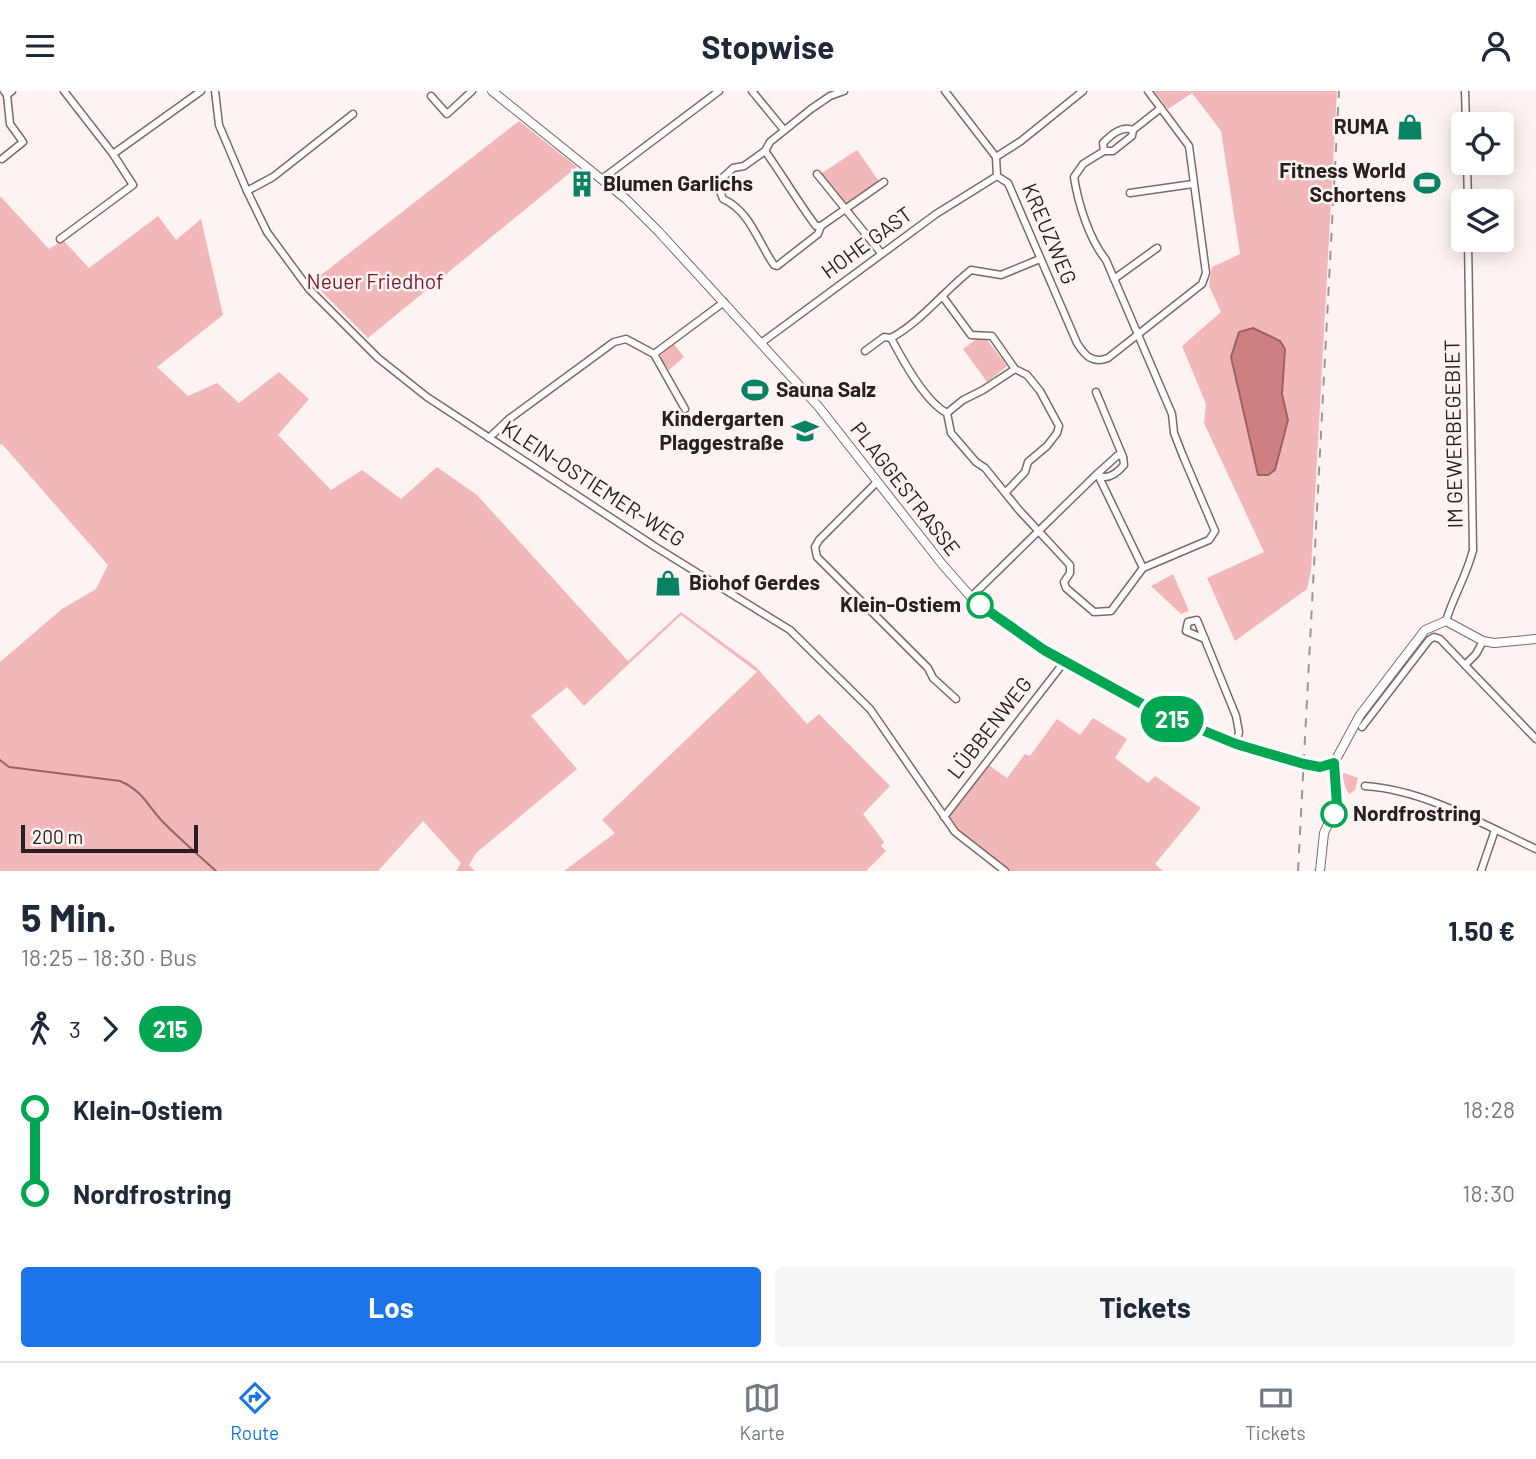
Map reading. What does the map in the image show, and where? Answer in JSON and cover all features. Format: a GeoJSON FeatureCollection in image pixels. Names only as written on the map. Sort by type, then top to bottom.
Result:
{"type":"FeatureCollection","features":[{"type":"Feature","properties":{"kind":"street"},"geometry":{"type":"LineString","coordinates":[[60,239],[133,185],[113,154],[64,91]]}},
{"type":"Feature","properties":{"kind":"street"},"geometry":{"type":"LineString","coordinates":[[113,154],[201,91]]}},
{"type":"Feature","properties":{"kind":"street","name":"KLEIN-OSTIEMER-WEG"},"geometry":{"type":"LineString","coordinates":[[215,91],[219,125],[247,191],[267,232],[309,289],[396,372],[427,397],[653,545],[790,630],[870,709],[955,832],[1005,871]]}},
{"type":"Feature","properties":{"kind":"street"},"geometry":{"type":"LineString","coordinates":[[431,96],[447,114],[472,91]]}},
{"type":"Feature","properties":{"kind":"street","name":"PLAGGESTRASSE"},"geometry":{"type":"LineString","coordinates":[[492,91],[601,179],[659,232],[818,406],[971,597],[1015,631],[1151,709],[1236,744],[1304,764],[1320,767],[1334,763]]}},
{"type":"Feature","properties":{"kind":"street"},"geometry":{"type":"LineString","coordinates":[[601,179],[719,91]]}},
{"type":"Feature","properties":{"kind":"street"},"geometry":{"type":"LineString","coordinates":[[752,91],[784,130]]}},
{"type":"Feature","properties":{"kind":"street"},"geometry":{"type":"LineString","coordinates":[[844,91],[821,102],[784,130],[770,142],[765,151],[744,166],[733,168],[717,183],[723,199],[735,204],[753,228],[763,250],[774,265],[780,264],[818,234],[821,226],[884,182]]}},
{"type":"Feature","properties":{"kind":"street"},"geometry":{"type":"LineString","coordinates":[[945,91],[996,157],[1021,141],[1083,91]]}},
{"type":"Feature","properties":{"kind":"street"},"geometry":{"type":"LineString","coordinates":[[1138,335],[1202,284],[1206,273],[1189,146],[1148,91]]}},
{"type":"Feature","properties":{"kind":"street"},"geometry":{"type":"LineString","coordinates":[[1465,91],[1466,112]]}},
{"type":"Feature","properties":{"kind":"street"},"geometry":{"type":"LineString","coordinates":[[2,159],[23,142],[10,124],[8,92]]}},
{"type":"Feature","properties":{"kind":"street"},"geometry":{"type":"LineString","coordinates":[[947,413],[951,433],[1070,565],[1071,569],[1063,586],[1094,612],[1114,609],[1143,568],[1209,540],[1215,527],[1174,433],[1172,414],[1114,279],[1086,224],[1074,177],[1083,164],[1104,151],[1113,151],[1132,136],[1133,130],[1161,108]]}},
{"type":"Feature","properties":{"kind":"street"},"geometry":{"type":"LineString","coordinates":[[247,191],[273,177],[353,114]]}},
{"type":"Feature","properties":{"kind":"street"},"geometry":{"type":"LineString","coordinates":[[1104,151],[1103,143],[1106,139],[1126,127],[1133,130]]}},
{"type":"Feature","properties":{"kind":"street"},"geometry":{"type":"LineString","coordinates":[[765,151],[816,226],[821,226]]}},
{"type":"Feature","properties":{"kind":"street","name":"KREUZWEG"},"geometry":{"type":"LineString","coordinates":[[996,157],[997,176],[1008,183],[1077,343],[1085,355],[1095,361],[1108,358],[1138,335]]}},
{"type":"Feature","properties":{"kind":"street"},"geometry":{"type":"LineString","coordinates":[[817,174],[881,253]]}},
{"type":"Feature","properties":{"kind":"street","name":"HOHE GAST"},"geometry":{"type":"LineString","coordinates":[[761,343],[936,214],[997,176]]}},
{"type":"Feature","properties":{"kind":"street"},"geometry":{"type":"LineString","coordinates":[[1130,193],[1193,184]]}},
{"type":"Feature","properties":{"kind":"street"},"geometry":{"type":"LineString","coordinates":[[1114,279],[1157,248]]}},
{"type":"Feature","properties":{"kind":"street","name":"IM GEWERBEGEBIET"},"geometry":{"type":"LineString","coordinates":[[1446,621],[1452,601],[1468,570],[1473,550],[1468,252]]}},
{"type":"Feature","properties":{"kind":"street"},"geometry":{"type":"LineString","coordinates":[[866,351],[884,337],[891,338],[943,297],[948,288],[971,269],[1000,275],[1040,259]]}},
{"type":"Feature","properties":{"kind":"street"},"geometry":{"type":"LineString","coordinates":[[943,297],[971,334],[992,336],[1015,369],[1027,375],[1040,391],[1059,426],[1047,446],[1028,462],[1025,472],[1006,492]]}},
{"type":"Feature","properties":{"kind":"street"},"geometry":{"type":"LineString","coordinates":[[654,354],[724,302]]}},
{"type":"Feature","properties":{"kind":"street"},"geometry":{"type":"LineString","coordinates":[[891,338],[914,378],[939,409],[947,413]]}},
{"type":"Feature","properties":{"kind":"street"},"geometry":{"type":"LineString","coordinates":[[489,438],[509,419],[620,339],[626,339],[654,354],[685,409]]}},
{"type":"Feature","properties":{"kind":"street"},"geometry":{"type":"LineString","coordinates":[[947,413],[962,400],[973,396],[1015,369]]}},
{"type":"Feature","properties":{"kind":"street"},"geometry":{"type":"LineString","coordinates":[[1096,392],[1124,465],[1118,472],[1107,477],[1098,475]]}},
{"type":"Feature","properties":{"kind":"street"},"geometry":{"type":"LineString","coordinates":[[971,597],[1118,455],[1123,457]]}},
{"type":"Feature","properties":{"kind":"street"},"geometry":{"type":"LineString","coordinates":[[1098,475],[1143,568]]}},
{"type":"Feature","properties":{"kind":"street"},"geometry":{"type":"LineString","coordinates":[[877,482],[819,540],[815,547],[817,557],[956,699]]}},
{"type":"Feature","properties":{"kind":"street"},"geometry":{"type":"LineString","coordinates":[[1320,871],[1324,833],[1337,805],[1334,763],[1360,715],[1425,630],[1446,621],[1483,641],[1494,643],[1536,639]]}},
{"type":"Feature","properties":{"kind":"street"},"geometry":{"type":"LineString","coordinates":[[1362,727],[1434,637],[1440,639],[1536,739]]}},
{"type":"Feature","properties":{"kind":"street"},"geometry":{"type":"LineString","coordinates":[[1205,639],[1236,716],[1239,732],[1236,744]]}},
{"type":"Feature","properties":{"kind":"street"},"geometry":{"type":"LineString","coordinates":[[1465,665],[1476,654],[1483,641]]}},
{"type":"Feature","properties":{"kind":"street","name":"LÜBBENWEG"},"geometry":{"type":"LineString","coordinates":[[944,817],[1065,661]]}},
{"type":"Feature","properties":{"kind":"street"},"geometry":{"type":"LineString","coordinates":[[1365,786],[1385,788],[1429,801],[1536,849]]}},
{"type":"Feature","properties":{"kind":"street"},"geometry":{"type":"LineString","coordinates":[[1481,871],[1495,830]]}},
{"type":"Feature","properties":{"kind":"green space"},"geometry":{"type":"Polygon","coordinates":[[[1154,91],[1337,91],[1311,570],[1307,589],[1235,641],[1207,578],[1264,552],[1204,423],[1206,404],[1182,346],[1221,312],[1209,286],[1212,267],[1240,254],[1221,131],[1192,93],[1168,109],[1154,91]]]}},
{"type":"Feature","properties":{"kind":"green space","name":"Neuer Friedhof"},"geometry":{"type":"Polygon","coordinates":[[[519,121],[577,167],[368,338],[312,282],[519,121]]]}},
{"type":"Feature","properties":{"kind":"green space"},"geometry":{"type":"Polygon","coordinates":[[[857,150],[879,181],[844,206],[819,175],[857,150]]]}},
{"type":"Feature","properties":{"kind":"green space"},"geometry":{"type":"Polygon","coordinates":[[[0,196],[49,249],[63,240],[89,268],[158,216],[176,240],[201,219],[223,315],[157,367],[188,396],[217,383],[239,403],[279,372],[309,399],[278,435],[331,490],[362,470],[401,499],[437,467],[477,495],[628,661],[681,612],[756,667],[807,724],[819,714],[890,786],[863,814],[884,842],[881,846],[886,851],[866,871],[564,871],[615,833],[602,820],[757,672],[681,615],[584,706],[567,687],[531,716],[577,769],[476,853],[469,865],[475,871],[456,871],[461,863],[423,821],[378,871],[0,871],[0,662],[62,609],[96,589],[108,565],[2,444],[0,445],[0,196]]]}},
{"type":"Feature","properties":{"kind":"green space"},"geometry":{"type":"Polygon","coordinates":[[[978,338],[987,340],[1007,366],[987,382],[963,349],[978,338]]]}},
{"type":"Feature","properties":{"kind":"green space"},"geometry":{"type":"Polygon","coordinates":[[[674,344],[684,357],[669,370],[661,360],[661,355],[674,344]]]}},
{"type":"Feature","properties":{"kind":"green space"},"geometry":{"type":"Polygon","coordinates":[[[1173,574],[1189,611],[1181,614],[1151,586],[1173,574]]]}},
{"type":"Feature","properties":{"kind":"green space"},"geometry":{"type":"Polygon","coordinates":[[[1093,718],[1127,739],[1115,758],[1148,783],[1155,776],[1201,808],[1155,864],[1163,871],[1007,871],[965,838],[947,816],[987,764],[1007,778],[1025,754],[1030,756],[1057,719],[1080,735],[1093,718]]]}},
{"type":"Feature","properties":{"kind":"green space"},"geometry":{"type":"Polygon","coordinates":[[[1344,773],[1358,778],[1355,790],[1349,794],[1342,775],[1344,773]]]}},
{"type":"Feature","properties":{"kind":"shaded area"},"geometry":{"type":"Polygon","coordinates":[[[1253,328],[1280,341],[1285,349],[1282,394],[1288,420],[1275,470],[1268,475],[1258,475],[1231,357],[1239,332],[1253,328]]]}},
{"type":"Feature","properties":{"kind":"waterway"},"geometry":{"type":"LineString","coordinates":[[0,760],[9,767],[120,781],[128,785],[216,871]]}},
{"type":"Feature","properties":{"kind":"railway"},"geometry":{"type":"LineString","coordinates":[[1298,871],[1339,91]]}},
{"type":"Feature","properties":{"kind":"bus line","name":"215"},"geometry":{"type":"LineString","coordinates":[[980,605],[1044,650],[1151,709],[1236,744],[1304,764],[1320,767],[1334,763],[1337,796],[1334,814]]}},
{"type":"Feature","properties":{"kind":"place","name":"RUMA"},"geometry":{"type":"Point","coordinates":[1410,127]}},
{"type":"Feature","properties":{"kind":"place","name":"Fitness World Schortens"},"geometry":{"type":"Point","coordinates":[1427,183]}},
{"type":"Feature","properties":{"kind":"place","name":"Blumen Garlichs"},"geometry":{"type":"Point","coordinates":[582,184]}},
{"type":"Feature","properties":{"kind":"place","name":"Sauna Salz"},"geometry":{"type":"Point","coordinates":[755,390]}},
{"type":"Feature","properties":{"kind":"place","name":"Kindergarten Plaggestraße"},"geometry":{"type":"Point","coordinates":[805,431]}},
{"type":"Feature","properties":{"kind":"place","name":"Biohof Gerdes"},"geometry":{"type":"Point","coordinates":[668,583]}},
{"type":"Feature","properties":{"kind":"place","name":"Klein-Ostiem"},"geometry":{"type":"Point","coordinates":[980,605]}},
{"type":"Feature","properties":{"kind":"place","name":"Nordfrostring"},"geometry":{"type":"Point","coordinates":[1334,814]}}]}
